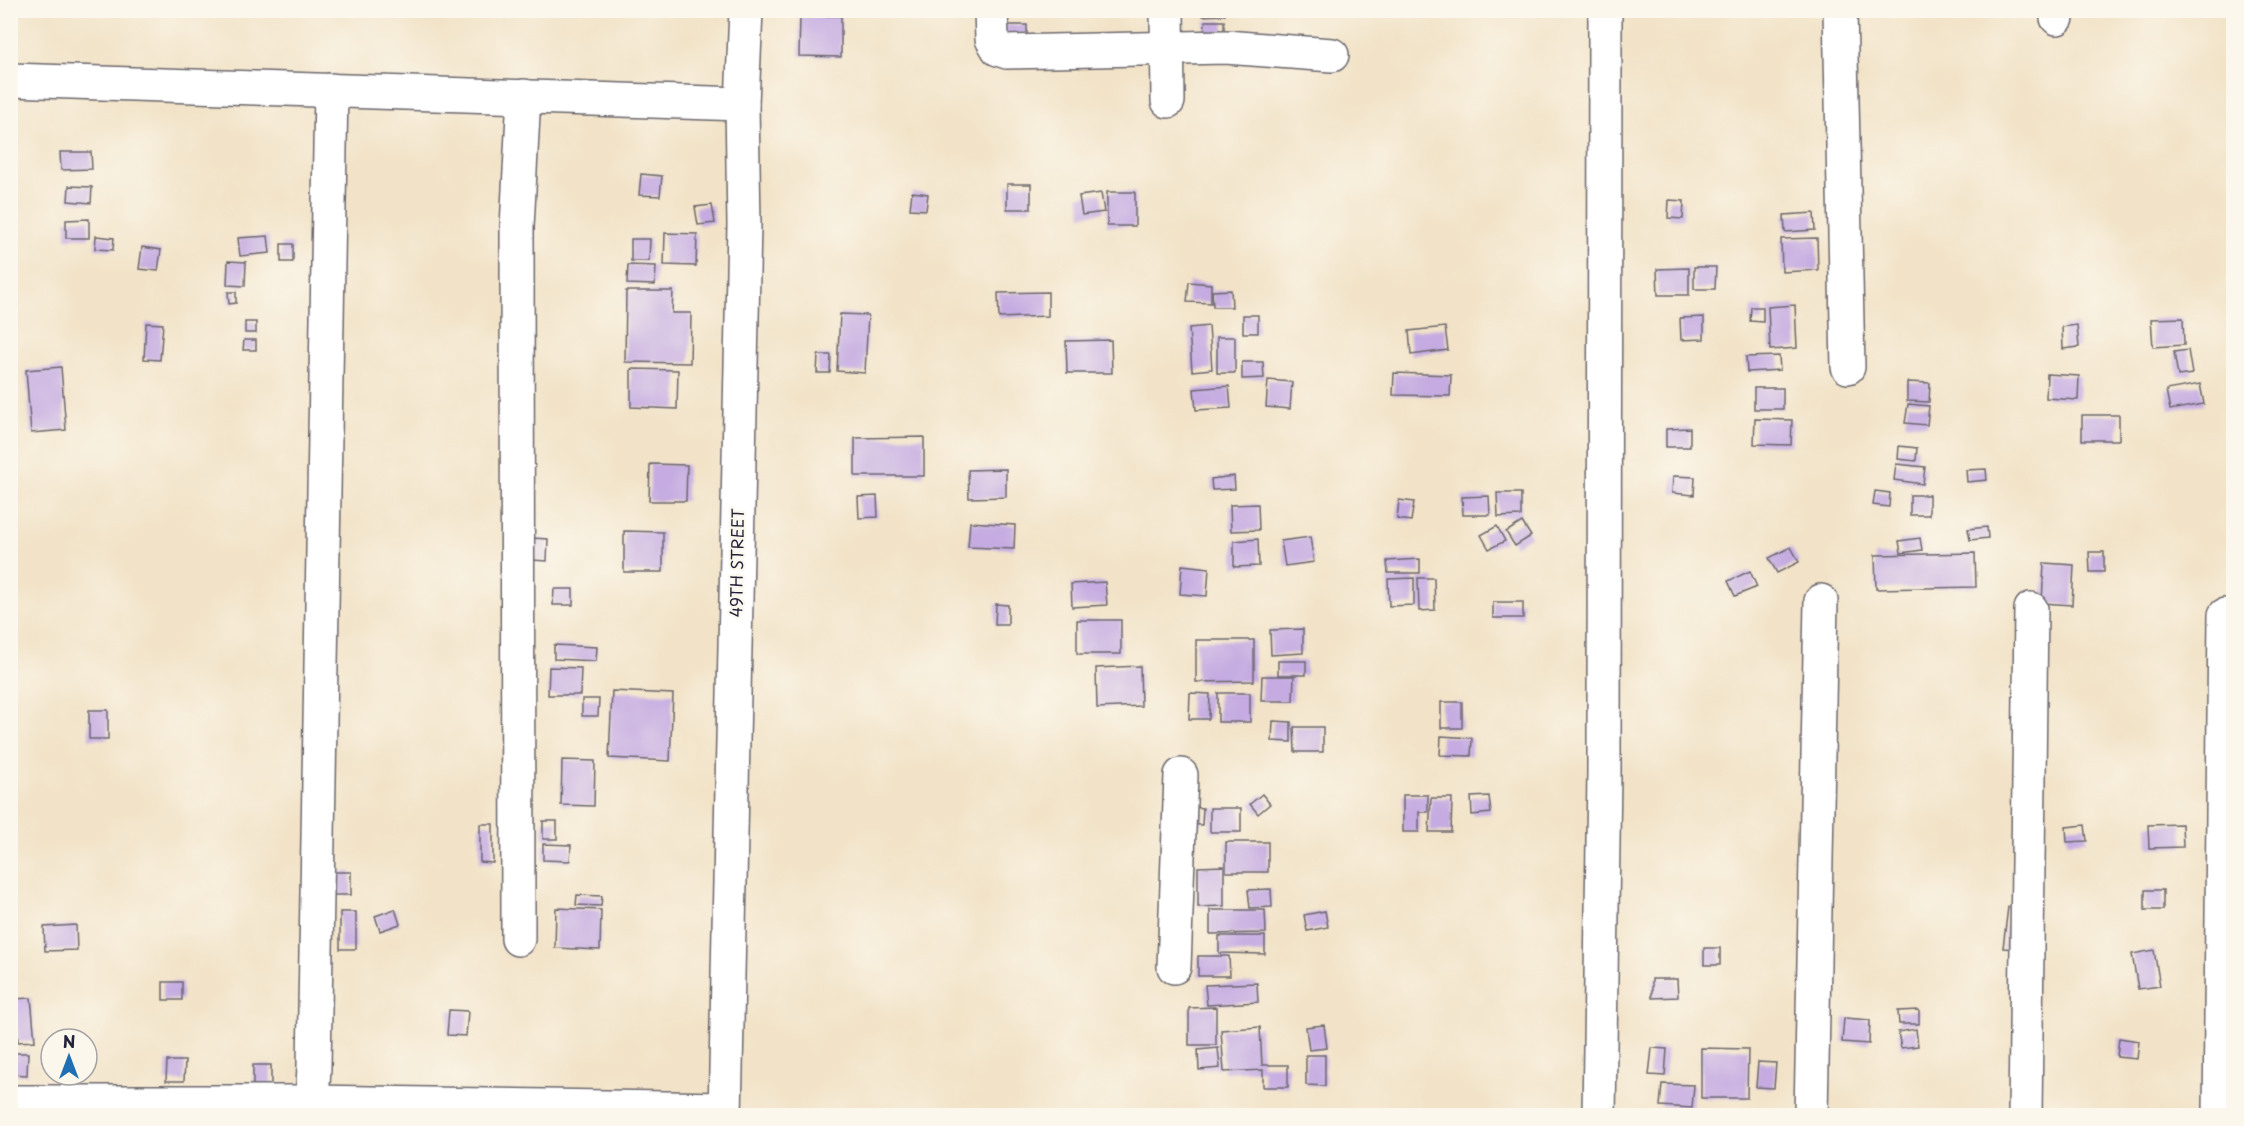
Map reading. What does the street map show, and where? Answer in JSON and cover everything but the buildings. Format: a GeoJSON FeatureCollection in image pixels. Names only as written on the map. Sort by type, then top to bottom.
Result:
{"type":"FeatureCollection","features":[{"type":"Feature","properties":{"kind":"street","name":"49TH STREET"},"geometry":{"type":"LineString","coordinates":[[725,1112],[744,225],[742,104],[746,10]]}},
{"type":"Feature","properties":{"kind":"street"},"geometry":{"type":"LineString","coordinates":[[991,10],[992,39],[998,49],[1007,52],[1225,47],[1332,55]]}},
{"type":"Feature","properties":{"kind":"street"},"geometry":{"type":"LineString","coordinates":[[1167,10],[1168,101]]}},
{"type":"Feature","properties":{"kind":"street"},"geometry":{"type":"LineString","coordinates":[[1599,1116],[1604,773],[1605,10]]}},
{"type":"Feature","properties":{"kind":"street"},"geometry":{"type":"LineString","coordinates":[[1840,10],[1848,367]]}},
{"type":"Feature","properties":{"kind":"street"},"geometry":{"type":"LineString","coordinates":[[10,80],[742,104]]}},
{"type":"Feature","properties":{"kind":"street"},"geometry":{"type":"LineString","coordinates":[[312,1102],[331,90]]}},
{"type":"Feature","properties":{"kind":"street"},"geometry":{"type":"LineString","coordinates":[[518,939],[517,227],[524,96]]}},
{"type":"Feature","properties":{"kind":"street"},"geometry":{"type":"LineString","coordinates":[[1811,1116],[1821,601]]}},
{"type":"Feature","properties":{"kind":"street"},"geometry":{"type":"LineString","coordinates":[[2025,1116],[2031,609]]}},
{"type":"Feature","properties":{"kind":"street"},"geometry":{"type":"LineString","coordinates":[[2220,1116],[2225,615]]}},
{"type":"Feature","properties":{"kind":"street"},"geometry":{"type":"LineString","coordinates":[[1174,967],[1181,775]]}},
{"type":"Feature","properties":{"kind":"street"},"geometry":{"type":"LineString","coordinates":[[10,1102],[65,1110],[312,1102],[725,1112]]}}]}
